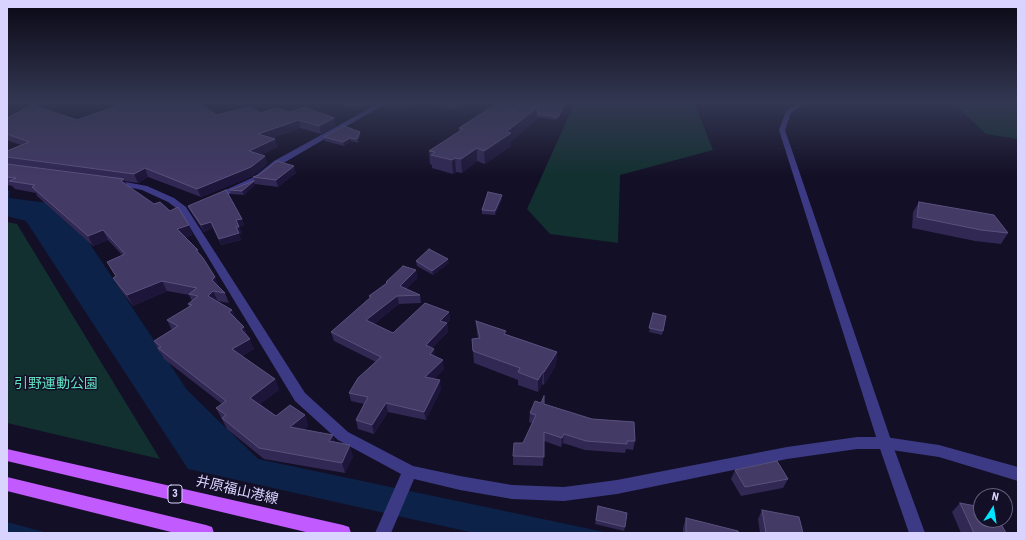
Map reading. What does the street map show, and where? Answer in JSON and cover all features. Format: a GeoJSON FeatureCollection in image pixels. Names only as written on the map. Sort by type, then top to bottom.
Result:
{"type":"FeatureCollection","features":[{"type":"Feature","properties":{"kind":"main road","name":"井原福山港線"},"geometry":{"type":"LineString","coordinates":[[7,455],[343,533]]}},
{"type":"Feature","properties":{"kind":"main road"},"geometry":{"type":"LineString","coordinates":[[7,484],[206,533]]}},
{"type":"Feature","properties":{"kind":"street"},"geometry":{"type":"LineString","coordinates":[[209,199],[257,179],[277,163],[340,127]]}},
{"type":"Feature","properties":{"kind":"street"},"geometry":{"type":"LineString","coordinates":[[783,127],[782,130],[885,443],[917,533]]}},
{"type":"Feature","properties":{"kind":"street"},"geometry":{"type":"LineString","coordinates":[[100,180],[144,188],[186,208],[300,396],[343,436],[380,457],[408,477],[460,483],[512,492],[564,494],[617,487],[787,453],[857,443],[885,443],[939,451],[1018,474]]}},
{"type":"Feature","properties":{"kind":"street"},"geometry":{"type":"LineString","coordinates":[[386,527],[408,477]]}},
{"type":"Feature","properties":{"kind":"green space"},"geometry":{"type":"Polygon","coordinates":[[[564,127],[704,127],[713,150],[620,175],[618,243],[550,234],[527,209],[564,127]]]}},
{"type":"Feature","properties":{"kind":"green space"},"geometry":{"type":"Polygon","coordinates":[[[979,127],[1018,127],[1018,139],[986,134],[979,127]]]}},
{"type":"Feature","properties":{"kind":"green space","name":"引野運動公園"},"geometry":{"type":"Polygon","coordinates":[[[7,222],[17,224],[160,459],[7,423],[7,222]]]}},
{"type":"Feature","properties":{"kind":"water"},"geometry":{"type":"Polygon","coordinates":[[[7,190],[10,191],[9,198],[64,205],[187,390],[258,459],[609,533],[474,533],[188,469],[26,221],[7,216],[7,190]]]}},
{"type":"Feature","properties":{"kind":"water"},"geometry":{"type":"Polygon","coordinates":[[[7,522],[48,533],[7,533],[7,522]]]}},
{"type":"Feature","properties":{"kind":"building"},"geometry":{"type":"Polygon","coordinates":[[[7,127],[278,127],[258,134],[275,139],[249,151],[265,156],[251,167],[197,189],[145,168],[134,174],[7,157],[7,151],[29,142],[7,134],[7,127]]]}},
{"type":"Feature","properties":{"kind":"building"},"geometry":{"type":"Polygon","coordinates":[[[342,127],[347,127],[360,132],[357,139],[350,138],[343,142],[324,137],[342,127]]]}},
{"type":"Feature","properties":{"kind":"building"},"geometry":{"type":"Polygon","coordinates":[[[512,127],[506,132],[511,133],[484,151],[477,148],[461,159],[455,158],[452,160],[431,155],[435,152],[429,151],[463,129],[459,128],[512,127]]]}},
{"type":"Feature","properties":{"kind":"building"},"geometry":{"type":"Polygon","coordinates":[[[277,161],[294,166],[276,180],[253,177],[259,175],[277,161]]]}},
{"type":"Feature","properties":{"kind":"building"},"geometry":{"type":"Polygon","coordinates":[[[7,164],[124,179],[121,181],[154,204],[160,202],[170,211],[178,207],[189,225],[177,229],[198,250],[196,250],[215,277],[212,280],[225,293],[213,291],[208,296],[232,310],[229,312],[244,327],[241,329],[250,339],[232,349],[275,379],[250,398],[276,416],[290,405],[305,415],[290,427],[333,435],[329,441],[350,445],[342,463],[259,448],[222,418],[226,415],[216,408],[226,401],[158,348],[161,347],[154,341],[178,326],[167,320],[192,305],[188,304],[198,296],[189,294],[197,288],[162,281],[127,295],[113,278],[116,276],[107,262],[125,254],[103,230],[88,236],[32,187],[35,185],[9,181],[16,178],[7,177],[7,164]]]}},
{"type":"Feature","properties":{"kind":"building"},"geometry":{"type":"Polygon","coordinates":[[[254,181],[242,191],[230,190],[254,181]]]}},
{"type":"Feature","properties":{"kind":"building"},"geometry":{"type":"Polygon","coordinates":[[[226,190],[242,219],[236,220],[239,227],[236,227],[239,233],[219,239],[211,222],[201,225],[188,206],[226,190]]]}},
{"type":"Feature","properties":{"kind":"building"},"geometry":{"type":"Polygon","coordinates":[[[488,192],[502,195],[495,211],[482,210],[488,192]]]}},
{"type":"Feature","properties":{"kind":"building"},"geometry":{"type":"Polygon","coordinates":[[[919,202],[994,215],[1008,233],[981,230],[917,217],[919,202]]]}},
{"type":"Feature","properties":{"kind":"building"},"geometry":{"type":"Polygon","coordinates":[[[429,249],[448,259],[432,271],[416,261],[429,249]]]}},
{"type":"Feature","properties":{"kind":"building"},"geometry":{"type":"Polygon","coordinates":[[[403,266],[416,270],[400,286],[420,295],[397,296],[366,320],[393,333],[425,303],[449,312],[440,321],[447,323],[426,345],[434,349],[430,354],[443,360],[425,377],[440,380],[424,412],[386,403],[372,425],[356,420],[368,397],[349,393],[358,378],[381,357],[331,332],[371,297],[369,296],[387,283],[386,282],[403,266]]]}},
{"type":"Feature","properties":{"kind":"building"},"geometry":{"type":"Polygon","coordinates":[[[653,313],[666,316],[663,331],[649,328],[653,313]]]}},
{"type":"Feature","properties":{"kind":"building"},"geometry":{"type":"Polygon","coordinates":[[[476,321],[506,331],[504,334],[557,352],[538,380],[518,372],[520,368],[473,351],[472,339],[480,338],[476,321]]]}},
{"type":"Feature","properties":{"kind":"building"},"geometry":{"type":"Polygon","coordinates":[[[544,396],[544,404],[592,419],[634,422],[635,441],[627,441],[627,444],[586,441],[564,434],[562,438],[544,432],[544,457],[513,456],[514,443],[523,443],[536,415],[530,413],[535,401],[541,403],[544,396]]]}},
{"type":"Feature","properties":{"kind":"building"},"geometry":{"type":"Polygon","coordinates":[[[777,461],[788,479],[745,487],[735,470],[777,461]]]}},
{"type":"Feature","properties":{"kind":"building"},"geometry":{"type":"Polygon","coordinates":[[[960,503],[973,505],[973,528],[1003,528],[1006,533],[974,533],[960,503]]]}},
{"type":"Feature","properties":{"kind":"building"},"geometry":{"type":"Polygon","coordinates":[[[598,506],[627,513],[625,527],[596,520],[598,506]]]}},
{"type":"Feature","properties":{"kind":"building"},"geometry":{"type":"Polygon","coordinates":[[[762,510],[799,517],[803,533],[766,533],[762,510]]]}},
{"type":"Feature","properties":{"kind":"building"},"geometry":{"type":"Polygon","coordinates":[[[686,518],[738,531],[739,533],[686,533],[686,518]]]}}]}
